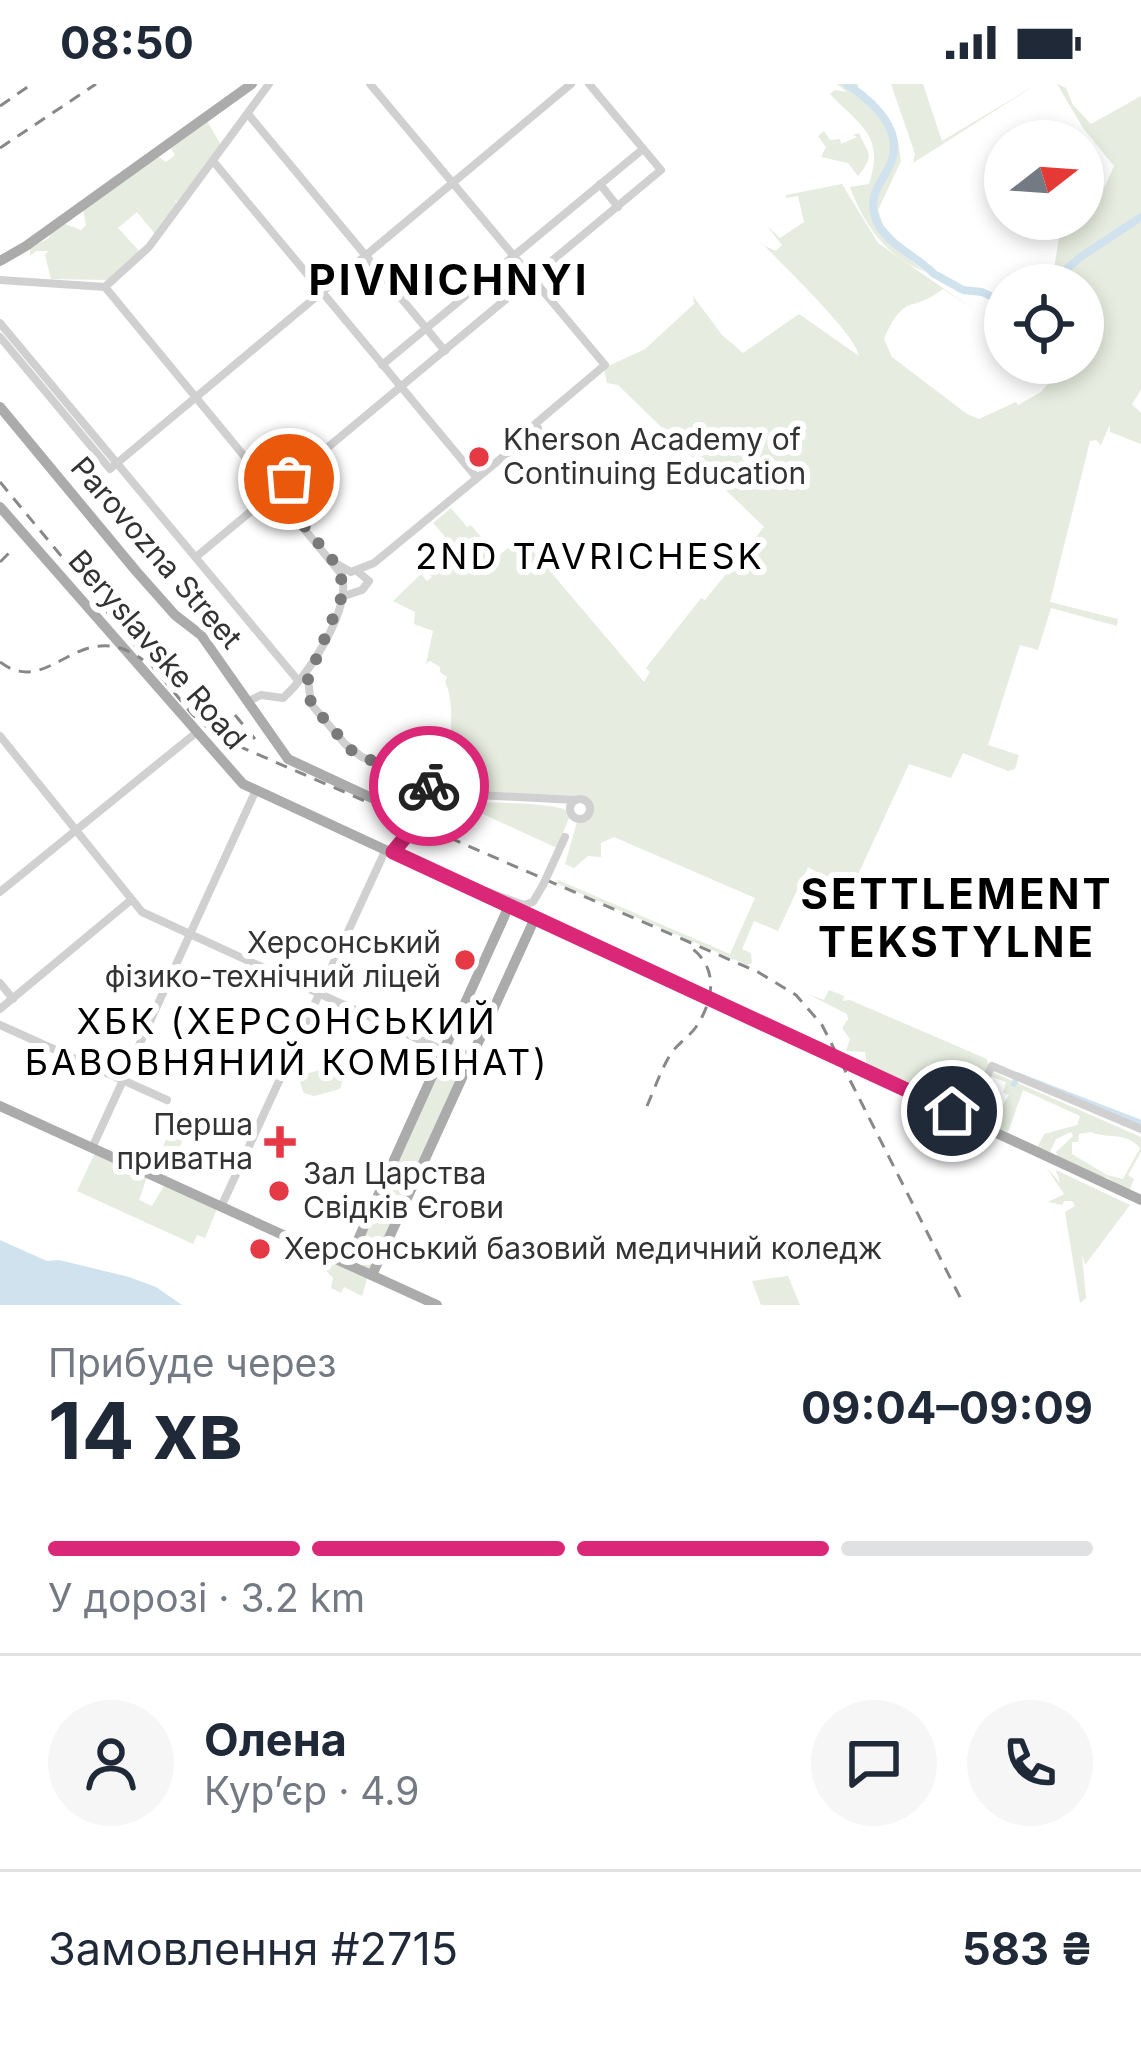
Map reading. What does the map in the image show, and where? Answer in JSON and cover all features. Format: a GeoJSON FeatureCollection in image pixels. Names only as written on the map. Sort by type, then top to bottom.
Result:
{"type":"FeatureCollection","features":[{"type":"Feature","properties":{"kind":"main road"},"geometry":{"type":"LineString","coordinates":[[0,261],[252,84]]}},
{"type":"Feature","properties":{"kind":"main road","name":"Parovozna Street"},"geometry":{"type":"LineString","coordinates":[[0,407],[136,571],[175,615],[201,635],[292,763],[417,819]]}},
{"type":"Feature","properties":{"kind":"main road","name":"Beryslavske Road"},"geometry":{"type":"LineString","coordinates":[[0,507],[238,780],[503,899],[1141,1200]]}},
{"type":"Feature","properties":{"kind":"main road"},"geometry":{"type":"LineString","coordinates":[[390,850],[417,819]]}},
{"type":"Feature","properties":{"kind":"main road"},"geometry":{"type":"LineString","coordinates":[[347,1264],[445,1051],[503,899]]}},
{"type":"Feature","properties":{"kind":"main road"},"geometry":{"type":"LineString","coordinates":[[371,1275],[535,918]]}},
{"type":"Feature","properties":{"kind":"main road"},"geometry":{"type":"LineString","coordinates":[[0,1106],[437,1305]]}},
{"type":"Feature","properties":{"kind":"main road"},"geometry":{"type":"LineString","coordinates":[[407,1133],[431,1144]]}},
{"type":"Feature","properties":{"kind":"street"},"geometry":{"type":"LineString","coordinates":[[105,287],[149,247],[269,84]]}},
{"type":"Feature","properties":{"kind":"street"},"geometry":{"type":"LineString","coordinates":[[305,680],[332,622],[376,562],[605,365],[370,84]]}},
{"type":"Feature","properties":{"kind":"street"},"geometry":{"type":"LineString","coordinates":[[113,466],[571,84]]}},
{"type":"Feature","properties":{"kind":"street"},"geometry":{"type":"LineString","coordinates":[[196,557],[661,170],[589,84]]}},
{"type":"Feature","properties":{"kind":"street"},"geometry":{"type":"LineString","coordinates":[[248,114],[445,351]]}},
{"type":"Feature","properties":{"kind":"street"},"geometry":{"type":"LineString","coordinates":[[382,365],[643,149]]}},
{"type":"Feature","properties":{"kind":"street"},"geometry":{"type":"LineString","coordinates":[[213,160],[477,478]]}},
{"type":"Feature","properties":{"kind":"street"},"geometry":{"type":"LineString","coordinates":[[600,184],[618,207]]}},
{"type":"Feature","properties":{"kind":"street"},"geometry":{"type":"LineString","coordinates":[[94,284],[113,279]]}},
{"type":"Feature","properties":{"kind":"street"},"geometry":{"type":"LineString","coordinates":[[113,279],[111,290],[118,302]]}},
{"type":"Feature","properties":{"kind":"street"},"geometry":{"type":"LineString","coordinates":[[0,280],[105,287],[354,588]]}},
{"type":"Feature","properties":{"kind":"street"},"geometry":{"type":"LineString","coordinates":[[0,323],[113,466]]}},
{"type":"Feature","properties":{"kind":"street"},"geometry":{"type":"LineString","coordinates":[[0,337],[305,680],[311,702],[350,749],[429,787],[477,799],[554,802],[566,805],[574,815]]}},
{"type":"Feature","properties":{"kind":"street"},"geometry":{"type":"LineString","coordinates":[[335,563],[354,572],[376,562]]}},
{"type":"Feature","properties":{"kind":"street"},"geometry":{"type":"LineString","coordinates":[[328,637],[354,588],[354,572]]}},
{"type":"Feature","properties":{"kind":"street"},"geometry":{"type":"LineString","coordinates":[[354,572],[354,588]]}},
{"type":"Feature","properties":{"kind":"street"},"geometry":{"type":"LineString","coordinates":[[248,702],[261,695],[280,699],[305,680],[341,609]]}},
{"type":"Feature","properties":{"kind":"street"},"geometry":{"type":"LineString","coordinates":[[0,892],[197,732]]}},
{"type":"Feature","properties":{"kind":"street"},"geometry":{"type":"LineString","coordinates":[[0,736],[146,915],[445,1051],[465,1065]]}},
{"type":"Feature","properties":{"kind":"street"},"geometry":{"type":"LineString","coordinates":[[417,819],[429,787]]}},
{"type":"Feature","properties":{"kind":"street"},"geometry":{"type":"LineString","coordinates":[[429,787],[472,796],[585,800],[590,805],[588,815],[574,815]]}},
{"type":"Feature","properties":{"kind":"street"},"geometry":{"type":"LineString","coordinates":[[92,1148],[256,790]]}},
{"type":"Feature","properties":{"kind":"street"},"geometry":{"type":"LineString","coordinates":[[503,899],[521,905],[533,902],[567,833],[575,800]]}},
{"type":"Feature","properties":{"kind":"street"},"geometry":{"type":"LineString","coordinates":[[220,1207],[390,850]]}},
{"type":"Feature","properties":{"kind":"street"},"geometry":{"type":"LineString","coordinates":[[0,1010],[131,900]]}},
{"type":"Feature","properties":{"kind":"street"},"geometry":{"type":"LineString","coordinates":[[0,983],[13,999]]}},
{"type":"Feature","properties":{"kind":"street"},"geometry":{"type":"LineString","coordinates":[[0,1025],[167,1100]]}},
{"type":"Feature","properties":{"kind":"street"},"geometry":{"type":"LineString","coordinates":[[966,1118],[992,1066],[1141,1129]]}},
{"type":"Feature","properties":{"kind":"shaded area"},"geometry":{"type":"Polygon","coordinates":[[[837,84],[858,84],[859,91],[888,118],[901,161],[878,210],[883,225],[896,239],[892,242],[899,247],[887,241],[925,272],[888,248],[855,201],[850,187],[869,184],[874,153],[867,132],[830,94],[847,92],[837,84]]]}},
{"type":"Feature","properties":{"kind":"shaded area"},"geometry":{"type":"Polygon","coordinates":[[[891,84],[923,84],[942,141],[1037,84],[913,163],[915,154],[891,84]]]}},
{"type":"Feature","properties":{"kind":"shaded area"},"geometry":{"type":"Polygon","coordinates":[[[1057,84],[1066,88],[1087,120],[1078,120],[1057,84]]]}},
{"type":"Feature","properties":{"kind":"shaded area"},"geometry":{"type":"Polygon","coordinates":[[[1141,96],[1141,390],[1132,404],[1141,413],[1141,444],[1110,432],[1110,424],[1101,445],[1090,441],[1050,602],[1118,619],[1117,626],[1051,608],[1038,650],[1020,645],[988,745],[1019,755],[1015,769],[1008,771],[963,753],[951,778],[909,764],[850,892],[808,867],[778,931],[754,921],[742,949],[751,953],[752,963],[747,965],[556,883],[730,954],[755,898],[614,837],[601,843],[601,857],[588,856],[574,868],[565,864],[577,822],[593,811],[591,801],[582,796],[570,800],[476,794],[434,785],[450,734],[447,677],[440,667],[430,661],[426,664],[433,631],[414,624],[415,612],[393,601],[421,574],[427,581],[432,577],[425,571],[442,557],[440,549],[449,541],[433,523],[451,508],[497,557],[521,537],[644,682],[650,672],[646,668],[764,527],[618,385],[607,383],[604,368],[645,349],[694,304],[693,296],[722,335],[743,353],[799,314],[859,356],[843,329],[764,246],[776,251],[782,245],[767,226],[780,238],[804,222],[798,196],[786,195],[842,184],[878,243],[979,313],[943,289],[909,305],[884,339],[892,357],[979,419],[1018,405],[1048,384],[1104,384],[1104,264],[1055,264],[1059,240],[1104,240],[1104,187],[1114,166],[1104,154],[1104,120],[1098,120],[1141,96]]]}},
{"type":"Feature","properties":{"kind":"shaded area"},"geometry":{"type":"Polygon","coordinates":[[[207,121],[221,145],[179,203],[175,200],[177,206],[156,235],[137,212],[118,228],[140,252],[108,280],[51,279],[48,251],[30,256],[30,248],[65,224],[81,230],[86,225],[83,210],[157,156],[166,162],[175,155],[171,148],[207,121]]]}},
{"type":"Feature","properties":{"kind":"shaded area"},"geometry":{"type":"Polygon","coordinates":[[[824,131],[841,144],[859,133],[869,158],[858,176],[848,163],[821,157],[826,147],[818,136],[824,131]]]}},
{"type":"Feature","properties":{"kind":"shaded area"},"geometry":{"type":"Polygon","coordinates":[[[437,795],[549,806],[565,809],[569,818],[557,848],[470,808],[461,822],[440,817],[435,811],[437,795]]]}},
{"type":"Feature","properties":{"kind":"shaded area"},"geometry":{"type":"Polygon","coordinates":[[[829,990],[844,996],[843,1001],[987,1059],[989,1068],[965,1114],[867,1069],[865,1052],[846,1051],[850,1039],[842,1028],[847,1014],[808,994],[824,1000],[829,990]]]}},
{"type":"Feature","properties":{"kind":"shaded area"},"geometry":{"type":"Polygon","coordinates":[[[332,1067],[344,1075],[340,1089],[314,1096],[304,1093],[300,1083],[305,1074],[332,1067]]]}},
{"type":"Feature","properties":{"kind":"shaded area"},"geometry":{"type":"Polygon","coordinates":[[[438,1068],[459,1077],[402,1205],[381,1196],[438,1068]]]}},
{"type":"Feature","properties":{"kind":"shaded area"},"geometry":{"type":"Polygon","coordinates":[[[990,1071],[1141,1137],[1141,1152],[1128,1175],[1134,1179],[1129,1191],[1058,1158],[1056,1152],[1073,1136],[1071,1132],[1056,1139],[1050,1152],[1037,1148],[1044,1134],[1077,1125],[1080,1116],[1023,1090],[1008,1132],[990,1125],[1009,1095],[1003,1093],[1006,1082],[989,1076],[990,1071]],[[1079,1134],[1078,1142],[1072,1142],[1072,1154],[1123,1179],[1140,1148],[1122,1137],[1079,1134]]]}},
{"type":"Feature","properties":{"kind":"shaded area"},"geometry":{"type":"Polygon","coordinates":[[[179,1111],[193,1117],[166,1178],[152,1171],[179,1111]]]}},
{"type":"Feature","properties":{"kind":"shaded area"},"geometry":{"type":"Polygon","coordinates":[[[95,1153],[147,1177],[139,1200],[152,1206],[165,1184],[217,1209],[205,1238],[197,1235],[193,1244],[77,1191],[95,1153]]]}},
{"type":"Feature","properties":{"kind":"shaded area"},"geometry":{"type":"Polygon","coordinates":[[[1046,1167],[1060,1183],[1056,1170],[1130,1205],[1085,1265],[1082,1254],[1086,1298],[1080,1303],[1065,1212],[1075,1206],[1072,1201],[1048,1202],[1064,1194],[1046,1167]]]}},
{"type":"Feature","properties":{"kind":"shaded area"},"geometry":{"type":"Polygon","coordinates":[[[378,1202],[398,1211],[370,1273],[361,1269],[369,1248],[358,1243],[378,1202]]]}},
{"type":"Feature","properties":{"kind":"shaded area"},"geometry":{"type":"Polygon","coordinates":[[[296,1245],[368,1276],[362,1296],[344,1287],[341,1293],[331,1288],[333,1278],[321,1265],[291,1258],[296,1245]]]}},
{"type":"Feature","properties":{"kind":"shaded area"},"geometry":{"type":"Polygon","coordinates":[[[788,1276],[800,1305],[761,1305],[752,1281],[788,1276]]]}},
{"type":"Feature","properties":{"kind":"water"},"geometry":{"type":"Polygon","coordinates":[[[0,1240],[47,1261],[129,1277],[156,1287],[182,1305],[0,1305],[0,1240]]]}},
{"type":"Feature","properties":{"kind":"waterway"},"geometry":{"type":"LineString","coordinates":[[847,84],[876,109],[894,141],[889,167],[873,203],[879,226],[934,274]]}},
{"type":"Feature","properties":{"kind":"waterway"},"geometry":{"type":"LineString","coordinates":[[1072,264],[1141,217]]}},
{"type":"Feature","properties":{"kind":"waterway"},"geometry":{"type":"LineString","coordinates":[[938,276],[963,290],[984,293]]}},
{"type":"Feature","properties":{"kind":"waterway"},"geometry":{"type":"LineString","coordinates":[[1017,1075],[1141,1123]]}},
{"type":"Feature","properties":{"kind":"railway"},"geometry":{"type":"LineString","coordinates":[[0,106],[32,84]]}},
{"type":"Feature","properties":{"kind":"railway"},"geometry":{"type":"LineString","coordinates":[[0,148],[96,84]]}},
{"type":"Feature","properties":{"kind":"railway"},"geometry":{"type":"LineString","coordinates":[[0,482],[192,714],[220,738],[758,972],[796,995],[822,1025],[964,1305]]}},
{"type":"Feature","properties":{"kind":"railway"},"geometry":{"type":"LineString","coordinates":[[0,562],[11,551]]}},
{"type":"Feature","properties":{"kind":"railway"},"geometry":{"type":"LineString","coordinates":[[0,662],[18,671],[34,671],[101,646],[121,648],[143,660]]}},
{"type":"Feature","properties":{"kind":"railway"},"geometry":{"type":"LineString","coordinates":[[235,715],[255,739]]}},
{"type":"Feature","properties":{"kind":"railway"},"geometry":{"type":"LineString","coordinates":[[647,1106],[667,1061],[696,1027],[710,994],[705,962],[687,945]]}},
{"type":"Feature","properties":{"kind":"way so far"},"geometry":{"type":"LineString","coordinates":[[289,479],[275,491],[335,563],[345,589],[308,679],[311,704],[353,752],[429,786]]}},
{"type":"Feature","properties":{"kind":"place","name":"Kherson Academy of Continuing Education"},"geometry":{"type":"Point","coordinates":[479,457]}},
{"type":"Feature","properties":{"kind":"place","name":"Херсонський фізико-технічний ліцей"},"geometry":{"type":"Point","coordinates":[465,960]}},
{"type":"Feature","properties":{"kind":"place","name":"Перша приватна"},"geometry":{"type":"Point","coordinates":[280,1142]}},
{"type":"Feature","properties":{"kind":"place","name":"Зал Царства Свідків Єгови"},"geometry":{"type":"Point","coordinates":[279,1191]}},
{"type":"Feature","properties":{"kind":"place","name":"Херсонський базовий медичний коледж"},"geometry":{"type":"Point","coordinates":[260,1249]}},
{"type":"Feature","properties":{"kind":"district","name":"PIVNICHNYI"},"geometry":{"type":"Point","coordinates":[449,280]}},
{"type":"Feature","properties":{"kind":"district","name":"2ND TAVRICHESK"},"geometry":{"type":"Point","coordinates":[590,556]}},
{"type":"Feature","properties":{"kind":"district","name":"SETTLEMENT TEKSTYLNE"},"geometry":{"type":"Point","coordinates":[957,918]}},
{"type":"Feature","properties":{"kind":"district","name":"ХБК (ХЕРСОНСЬКИЙ БАВОВНЯНИЙ КОМБІНАТ)"},"geometry":{"type":"Point","coordinates":[287,1042]}},
{"type":"Feature","properties":{"kind":"route"},"geometry":{"type":"LineString","coordinates":[[429,786],[415,825],[393,852],[952,1111]]}}]}
